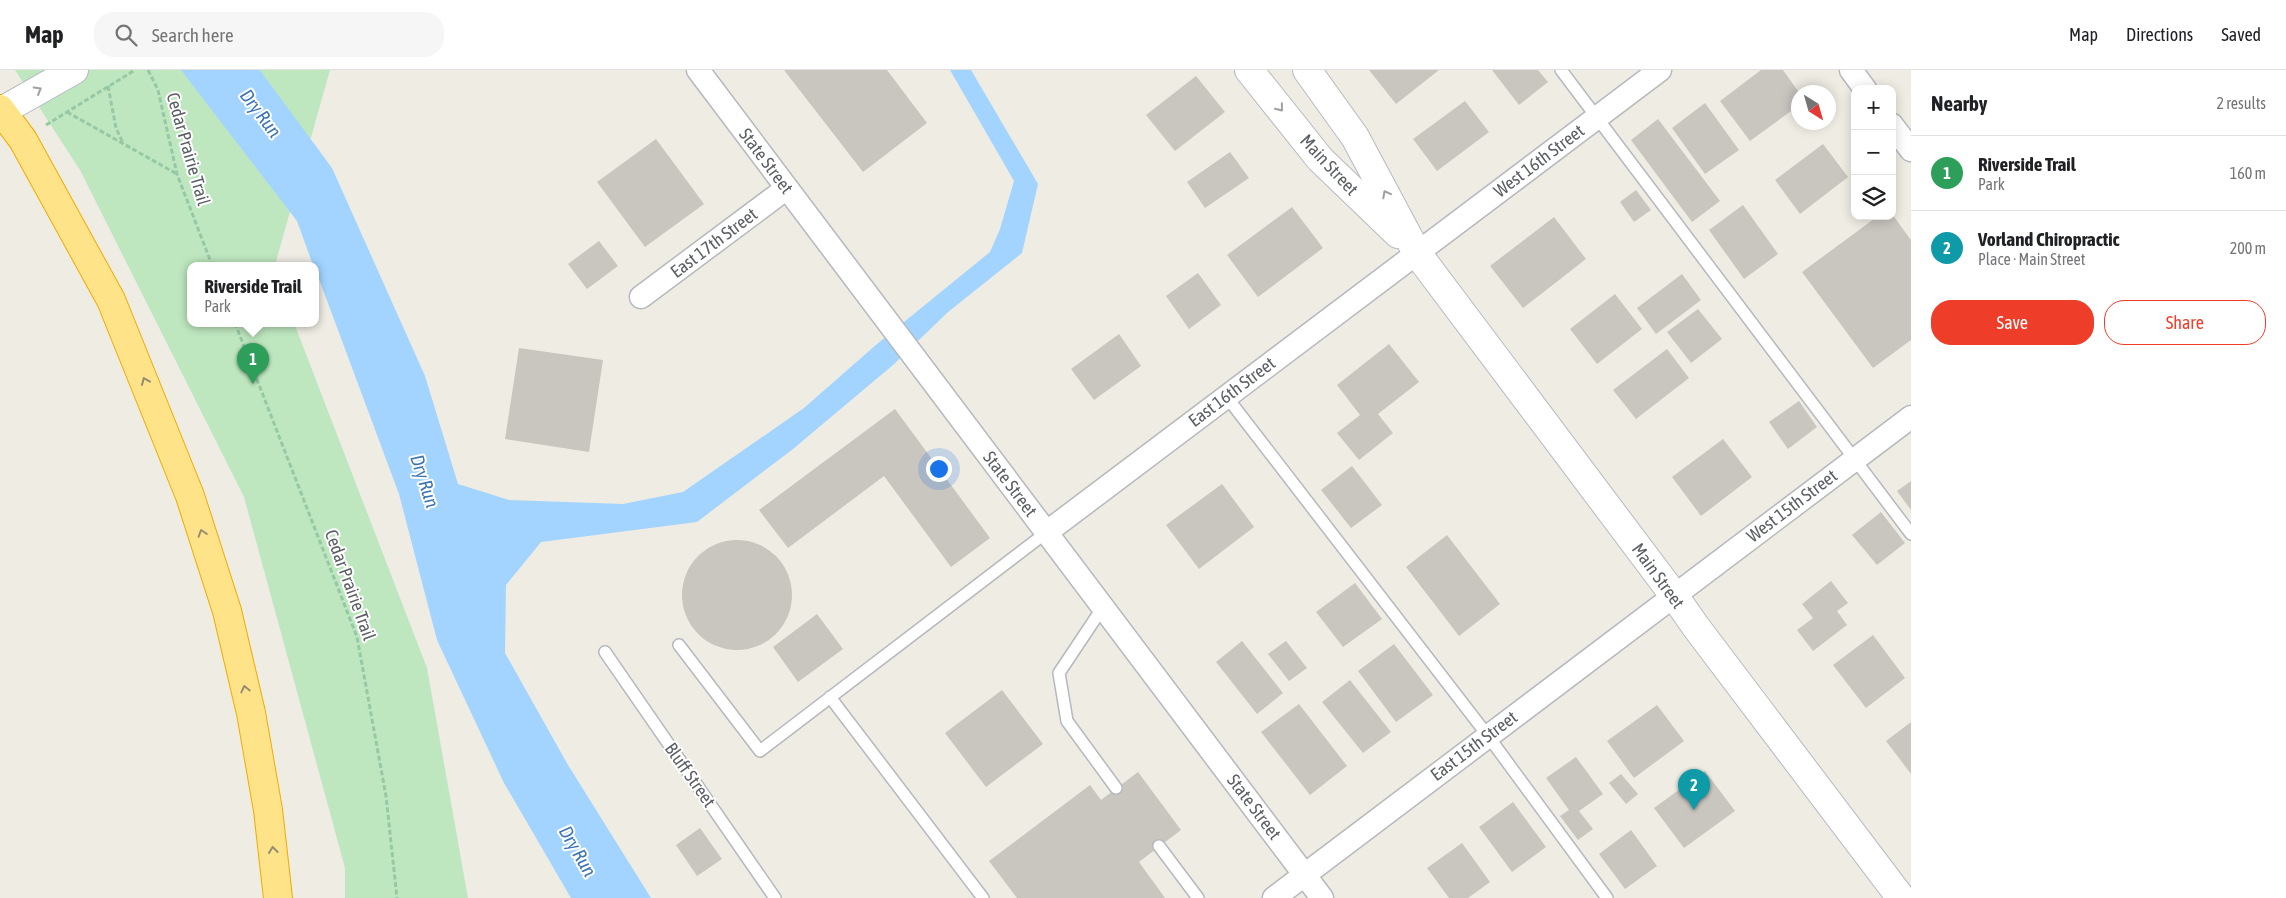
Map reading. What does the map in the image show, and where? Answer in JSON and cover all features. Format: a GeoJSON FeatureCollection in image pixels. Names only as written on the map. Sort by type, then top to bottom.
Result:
{"type":"FeatureCollection","features":[{"type":"Feature","properties":{"kind":"highway"},"geometry":{"type":"LineString","coordinates":[[0,110],[23,140],[111,300],[190,496],[227,611],[251,713],[268,810],[278,898]]}},
{"type":"Feature","properties":{"kind":"main road"},"geometry":{"type":"LineString","coordinates":[[0,110],[74,70]]}},
{"type":"Feature","properties":{"kind":"main road","name":"Main Street"},"geometry":{"type":"LineString","coordinates":[[1250,70],[1320,159],[1417,252]]}},
{"type":"Feature","properties":{"kind":"main road","name":"Main Street"},"geometry":{"type":"LineString","coordinates":[[1307,70],[1355,137],[1417,252],[1702,635],[1901,898]]}},
{"type":"Feature","properties":{"kind":"street","name":"State Street"},"geometry":{"type":"LineString","coordinates":[[698,70],[1322,898]]}},
{"type":"Feature","properties":{"kind":"street","name":"West 16th Street"},"geometry":{"type":"LineString","coordinates":[[1417,252],[1660,70]]}},
{"type":"Feature","properties":{"kind":"street"},"geometry":{"type":"LineString","coordinates":[[1851,70],[1862,85]]}},
{"type":"Feature","properties":{"kind":"street"},"geometry":{"type":"LineString","coordinates":[[1896,130],[1911,150]]}},
{"type":"Feature","properties":{"kind":"street","name":"East 17th Street"},"geometry":{"type":"LineString","coordinates":[[641,297],[787,188]]}},
{"type":"Feature","properties":{"kind":"street","name":"East 16th Street"},"geometry":{"type":"LineString","coordinates":[[1047,532],[1417,252]]}},
{"type":"Feature","properties":{"kind":"street","name":"West 15th Street"},"geometry":{"type":"LineString","coordinates":[[1673,594],[1911,417]]}},
{"type":"Feature","properties":{"kind":"street","name":"East 15th Street"},"geometry":{"type":"LineString","coordinates":[[1274,898],[1673,594]]}},
{"type":"Feature","properties":{"kind":"lane"},"geometry":{"type":"LineString","coordinates":[[1561,70],[1911,534]]}},
{"type":"Feature","properties":{"kind":"lane"},"geometry":{"type":"LineString","coordinates":[[1226,396],[1488,736],[1606,898]]}},
{"type":"Feature","properties":{"kind":"lane"},"geometry":{"type":"LineString","coordinates":[[679,645],[760,752],[1047,532]]}},
{"type":"Feature","properties":{"kind":"lane"},"geometry":{"type":"LineString","coordinates":[[1103,607],[1059,673],[1066,721],[1116,788]]}},
{"type":"Feature","properties":{"kind":"lane","name":"Bluff Street"},"geometry":{"type":"LineString","coordinates":[[605,652],[775,898]]}},
{"type":"Feature","properties":{"kind":"lane"},"geometry":{"type":"LineString","coordinates":[[830,697],[983,898]]}},
{"type":"Feature","properties":{"kind":"lane"},"geometry":{"type":"LineString","coordinates":[[1159,846],[1198,898]]}},
{"type":"Feature","properties":{"kind":"path"},"geometry":{"type":"LineString","coordinates":[[23,140],[135,70]]}},
{"type":"Feature","properties":{"kind":"path","name":"Cedar Prairie Trail"},"geometry":{"type":"LineString","coordinates":[[148,70],[158,90],[178,174],[211,262]]}},
{"type":"Feature","properties":{"kind":"path"},"geometry":{"type":"LineString","coordinates":[[108,86],[116,128],[123,144]]}},
{"type":"Feature","properties":{"kind":"path"},"geometry":{"type":"LineString","coordinates":[[67,112],[178,174]]}},
{"type":"Feature","properties":{"kind":"path","name":"Cedar Prairie Trail"},"geometry":{"type":"LineString","coordinates":[[237,327],[357,637],[386,796],[397,898]]}},
{"type":"Feature","properties":{"kind":"green space"},"geometry":{"type":"Polygon","coordinates":[[[15,70],[330,70],[276,262],[187,262],[187,327],[296,327],[427,668],[468,898],[345,898],[345,868],[244,497],[80,170],[15,70]]]}},
{"type":"Feature","properties":{"kind":"water","name":"Dry Run"},"geometry":{"type":"Polygon","coordinates":[[[181,70],[260,70],[332,168],[425,376],[458,484],[509,500],[623,504],[683,492],[804,408],[877,344],[990,252],[1000,229],[1014,181],[950,70],[971,70],[1038,184],[1022,253],[948,312],[893,365],[793,449],[697,522],[541,542],[506,585],[505,653],[568,765],[651,898],[571,898],[504,783],[437,640],[399,494],[319,279],[319,262],[312,262],[297,221],[181,70]]]}},
{"type":"Feature","properties":{"kind":"building"},"geometry":{"type":"Polygon","coordinates":[[[784,70],[887,70],[927,123],[863,172],[784,70]]]}},
{"type":"Feature","properties":{"kind":"building"},"geometry":{"type":"Polygon","coordinates":[[[1369,70],[1439,70],[1396,104],[1369,70]]]}},
{"type":"Feature","properties":{"kind":"building"},"geometry":{"type":"Polygon","coordinates":[[[1492,70],[1538,70],[1548,82],[1519,105],[1492,70]]]}},
{"type":"Feature","properties":{"kind":"building"},"geometry":{"type":"Polygon","coordinates":[[[1761,70],[1783,70],[1794,85],[1791,85],[1791,111],[1750,141],[1720,101],[1761,70]]]}},
{"type":"Feature","properties":{"kind":"building"},"geometry":{"type":"Polygon","coordinates":[[[1196,76],[1225,112],[1175,151],[1146,115],[1196,76]]]}},
{"type":"Feature","properties":{"kind":"building"},"geometry":{"type":"Polygon","coordinates":[[[1465,101],[1489,132],[1437,171],[1413,139],[1465,101]]]}},
{"type":"Feature","properties":{"kind":"building"},"geometry":{"type":"Polygon","coordinates":[[[1705,103],[1739,150],[1705,174],[1672,128],[1705,103]]]}},
{"type":"Feature","properties":{"kind":"building"},"geometry":{"type":"Polygon","coordinates":[[[1658,119],[1720,201],[1692,222],[1631,140],[1658,119]]]}},
{"type":"Feature","properties":{"kind":"building"},"geometry":{"type":"Polygon","coordinates":[[[656,139],[704,204],[645,247],[597,182],[656,139]]]}},
{"type":"Feature","properties":{"kind":"building"},"geometry":{"type":"Polygon","coordinates":[[[1823,144],[1848,177],[1800,214],[1775,180],[1823,144]]]}},
{"type":"Feature","properties":{"kind":"building"},"geometry":{"type":"Polygon","coordinates":[[[1230,152],[1249,178],[1205,208],[1187,182],[1230,152]]]}},
{"type":"Feature","properties":{"kind":"building"},"geometry":{"type":"Polygon","coordinates":[[[1636,190],[1651,210],[1634,222],[1620,202],[1636,190]]]}},
{"type":"Feature","properties":{"kind":"building"},"geometry":{"type":"Polygon","coordinates":[[[1743,205],[1778,254],[1744,279],[1709,230],[1743,205]]]}},
{"type":"Feature","properties":{"kind":"building"},"geometry":{"type":"Polygon","coordinates":[[[1292,207],[1323,248],[1258,297],[1227,255],[1292,207]]]}},
{"type":"Feature","properties":{"kind":"building"},"geometry":{"type":"Polygon","coordinates":[[[1554,217],[1586,259],[1523,308],[1490,266],[1554,217]]]}},
{"type":"Feature","properties":{"kind":"building"},"geometry":{"type":"Polygon","coordinates":[[[1896,219],[1911,240],[1911,340],[1873,368],[1802,272],[1873,220],[1896,219]]]}},
{"type":"Feature","properties":{"kind":"building"},"geometry":{"type":"Polygon","coordinates":[[[599,241],[618,266],[587,289],[568,264],[599,241]]]}},
{"type":"Feature","properties":{"kind":"building"},"geometry":{"type":"Polygon","coordinates":[[[1198,273],[1221,305],[1189,329],[1166,296],[1198,273]]]}},
{"type":"Feature","properties":{"kind":"building"},"geometry":{"type":"Polygon","coordinates":[[[1682,274],[1701,300],[1656,334],[1637,308],[1682,274]]]}},
{"type":"Feature","properties":{"kind":"building"},"geometry":{"type":"Polygon","coordinates":[[[1615,294],[1642,329],[1597,364],[1570,329],[1615,294]]]}},
{"type":"Feature","properties":{"kind":"building"},"geometry":{"type":"Polygon","coordinates":[[[1698,309],[1722,339],[1691,363],[1667,332],[1698,309]]]}},
{"type":"Feature","properties":{"kind":"building"},"geometry":{"type":"Polygon","coordinates":[[[1119,334],[1141,366],[1094,400],[1071,369],[1119,334]]]}},
{"type":"Feature","properties":{"kind":"building"},"geometry":{"type":"Polygon","coordinates":[[[1389,344],[1419,382],[1378,414],[1393,433],[1359,460],[1337,433],[1360,415],[1337,385],[1389,344]]]}},
{"type":"Feature","properties":{"kind":"building"},"geometry":{"type":"Polygon","coordinates":[[[519,348],[603,360],[589,452],[505,439],[519,348]]]}},
{"type":"Feature","properties":{"kind":"building"},"geometry":{"type":"Polygon","coordinates":[[[1667,349],[1689,378],[1636,419],[1613,390],[1667,349]]]}},
{"type":"Feature","properties":{"kind":"building"},"geometry":{"type":"Polygon","coordinates":[[[1799,401],[1817,427],[1788,449],[1769,422],[1799,401]]]}},
{"type":"Feature","properties":{"kind":"building"},"geometry":{"type":"Polygon","coordinates":[[[895,409],[990,538],[951,567],[884,476],[788,548],[759,510],[895,409]]]}},
{"type":"Feature","properties":{"kind":"building"},"geometry":{"type":"Polygon","coordinates":[[[1723,439],[1752,477],[1701,516],[1672,477],[1723,439]]]}},
{"type":"Feature","properties":{"kind":"building"},"geometry":{"type":"Polygon","coordinates":[[[1352,466],[1382,505],[1351,528],[1321,490],[1352,466]]]}},
{"type":"Feature","properties":{"kind":"building"},"geometry":{"type":"Polygon","coordinates":[[[1911,481],[1911,510],[1897,491],[1911,481]]]}},
{"type":"Feature","properties":{"kind":"building"},"geometry":{"type":"Polygon","coordinates":[[[1222,484],[1254,527],[1199,569],[1166,525],[1222,484]]]}},
{"type":"Feature","properties":{"kind":"building"},"geometry":{"type":"Polygon","coordinates":[[[1881,512],[1905,543],[1877,565],[1852,535],[1881,512]]]}},
{"type":"Feature","properties":{"kind":"building"},"geometry":{"type":"Polygon","coordinates":[[[1447,535],[1500,604],[1459,636],[1406,567],[1447,535]]]}},
{"type":"Feature","properties":{"kind":"building"},"geometry":{"type":"Polygon","coordinates":[[[737,540],[758,544],[776,556],[788,574],[792,595],[788,616],[776,634],[758,646],[737,650],[716,646],[698,634],[686,616],[682,595],[686,574],[698,556],[716,544],[737,540]]]}},
{"type":"Feature","properties":{"kind":"building"},"geometry":{"type":"Polygon","coordinates":[[[1831,581],[1848,603],[1837,611],[1847,625],[1813,651],[1797,630],[1813,618],[1802,604],[1831,581]]]}},
{"type":"Feature","properties":{"kind":"building"},"geometry":{"type":"Polygon","coordinates":[[[1355,583],[1382,619],[1343,647],[1316,612],[1355,583]]]}},
{"type":"Feature","properties":{"kind":"building"},"geometry":{"type":"Polygon","coordinates":[[[817,614],[843,649],[798,682],[773,647],[817,614]]]}},
{"type":"Feature","properties":{"kind":"building"},"geometry":{"type":"Polygon","coordinates":[[[1873,635],[1905,678],[1866,708],[1833,665],[1873,635]]]}},
{"type":"Feature","properties":{"kind":"building"},"geometry":{"type":"Polygon","coordinates":[[[1242,641],[1283,693],[1257,714],[1216,662],[1242,641]]]}},
{"type":"Feature","properties":{"kind":"building"},"geometry":{"type":"Polygon","coordinates":[[[1286,641],[1307,668],[1289,681],[1268,654],[1286,641]]]}},
{"type":"Feature","properties":{"kind":"building"},"geometry":{"type":"Polygon","coordinates":[[[1394,644],[1433,695],[1396,722],[1358,671],[1394,644]]]}},
{"type":"Feature","properties":{"kind":"building"},"geometry":{"type":"Polygon","coordinates":[[[1350,680],[1391,732],[1363,753],[1322,702],[1350,680]]]}},
{"type":"Feature","properties":{"kind":"building"},"geometry":{"type":"Polygon","coordinates":[[[1002,690],[1043,744],[986,787],[945,733],[1002,690]]]}},
{"type":"Feature","properties":{"kind":"building"},"geometry":{"type":"Polygon","coordinates":[[[1299,704],[1347,766],[1310,795],[1261,732],[1299,704]]]}},
{"type":"Feature","properties":{"kind":"building"},"geometry":{"type":"Polygon","coordinates":[[[1657,705],[1684,741],[1634,778],[1607,741],[1657,705]]]}},
{"type":"Feature","properties":{"kind":"building"},"geometry":{"type":"Polygon","coordinates":[[[1911,722],[1911,774],[1886,741],[1911,722]]]}},
{"type":"Feature","properties":{"kind":"building"},"geometry":{"type":"Polygon","coordinates":[[[1576,757],[1603,794],[1579,811],[1593,829],[1578,840],[1560,816],[1569,810],[1546,778],[1576,757]]]}},
{"type":"Feature","properties":{"kind":"building"},"geometry":{"type":"Polygon","coordinates":[[[1705,771],[1735,811],[1684,848],[1654,808],[1705,771]]]}},
{"type":"Feature","properties":{"kind":"building"},"geometry":{"type":"Polygon","coordinates":[[[1138,772],[1181,830],[1139,862],[1165,898],[1017,898],[989,861],[1090,785],[1101,800],[1138,772]]]}},
{"type":"Feature","properties":{"kind":"building"},"geometry":{"type":"Polygon","coordinates":[[[1621,774],[1638,794],[1626,804],[1609,783],[1621,774]]]}},
{"type":"Feature","properties":{"kind":"building"},"geometry":{"type":"Polygon","coordinates":[[[1513,802],[1546,847],[1512,872],[1479,827],[1513,802]]]}},
{"type":"Feature","properties":{"kind":"building"},"geometry":{"type":"Polygon","coordinates":[[[700,828],[722,859],[697,876],[676,845],[700,828]]]}},
{"type":"Feature","properties":{"kind":"building"},"geometry":{"type":"Polygon","coordinates":[[[1631,830],[1657,866],[1625,889],[1599,854],[1631,830]]]}},
{"type":"Feature","properties":{"kind":"building"},"geometry":{"type":"Polygon","coordinates":[[[1462,843],[1490,882],[1468,898],[1449,898],[1427,868],[1462,843]]]}},
{"type":"Feature","properties":{"kind":"place","name":"Riverside Trail"},"geometry":{"type":"Point","coordinates":[253,384]}},
{"type":"Feature","properties":{"kind":"place","name":"Vorland Chiropractic"},"geometry":{"type":"Point","coordinates":[1694,810]}}]}
